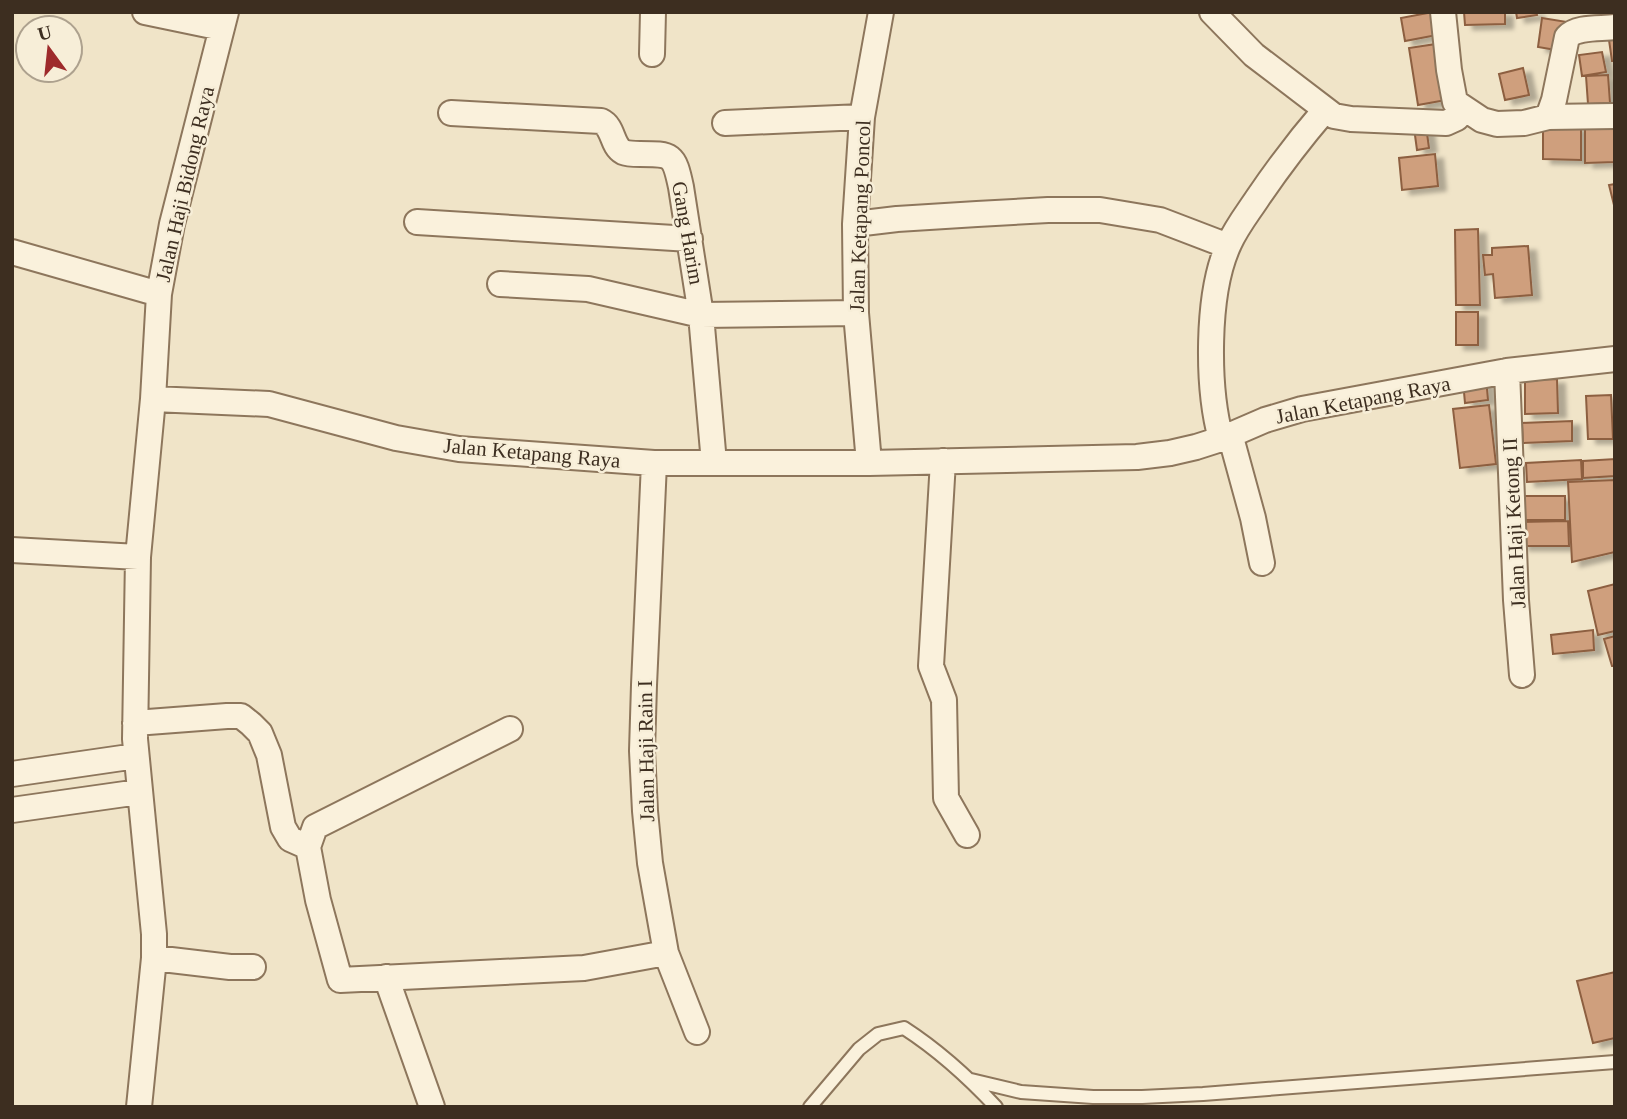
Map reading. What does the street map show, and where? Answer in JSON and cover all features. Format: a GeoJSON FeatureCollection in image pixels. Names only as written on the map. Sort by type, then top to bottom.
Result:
{"type":"FeatureCollection","features":[{"type":"Feature","properties":{"kind":"street"},"geometry":{"type":"LineString","coordinates":[[145,12],[224,20]]}},
{"type":"Feature","properties":{"kind":"street"},"geometry":{"type":"LineString","coordinates":[[652,54],[653,12]]}},
{"type":"Feature","properties":{"kind":"street","name":"Jalan Ketapang Poncol"},"geometry":{"type":"LineString","coordinates":[[869,463],[856,313],[855,224],[862,117],[881,12]]}},
{"type":"Feature","properties":{"kind":"street"},"geometry":{"type":"LineString","coordinates":[[1212,12],[1254,55],[1334,117],[1446,123],[1457,118],[1464,109]]}},
{"type":"Feature","properties":{"kind":"street"},"geometry":{"type":"LineString","coordinates":[[1443,12],[1455,102],[1482,120],[1497,124],[1524,123],[1548,117],[1615,116]]}},
{"type":"Feature","properties":{"kind":"street","name":"Jalan Haji Bidong Raya"},"geometry":{"type":"LineString","coordinates":[[153,399],[159,294],[172,224],[224,20]]}},
{"type":"Feature","properties":{"kind":"street"},"geometry":{"type":"LineString","coordinates":[[1548,117],[1569,34],[1581,30],[1615,27]]}},
{"type":"Feature","properties":{"kind":"street"},"geometry":{"type":"LineString","coordinates":[[1262,563],[1253,518],[1226,437],[1216,417],[1211,352],[1214,300],[1228,246],[1242,220],[1279,166],[1325,110]]}},
{"type":"Feature","properties":{"kind":"street","name":"Gang Harim"},"geometry":{"type":"LineString","coordinates":[[451,113],[601,121],[607,124],[617,146],[623,152],[663,154],[673,162],[677,170],[690,239],[701,315],[713,463]]}},
{"type":"Feature","properties":{"kind":"street"},"geometry":{"type":"LineString","coordinates":[[725,122],[862,117]]}},
{"type":"Feature","properties":{"kind":"street"},"geometry":{"type":"LineString","coordinates":[[855,224],[977,214],[1100,210],[1160,220],[1228,246]]}},
{"type":"Feature","properties":{"kind":"street"},"geometry":{"type":"LineString","coordinates":[[416,222],[690,239]]}},
{"type":"Feature","properties":{"kind":"street"},"geometry":{"type":"LineString","coordinates":[[12,252],[159,294]]}},
{"type":"Feature","properties":{"kind":"street"},"geometry":{"type":"LineString","coordinates":[[500,284],[588,289],[701,315],[856,313]]}},
{"type":"Feature","properties":{"kind":"street","name":"Jalan Ketapang Raya"},"geometry":{"type":"LineString","coordinates":[[153,399],[269,404],[385,435],[458,449],[654,463],[869,463],[1137,457],[1196,447],[1265,420],[1302,409],[1507,372],[1615,359]]}},
{"type":"Feature","properties":{"kind":"street","name":"Jalan Haji Ketong II"},"geometry":{"type":"LineString","coordinates":[[1507,372],[1516,600],[1522,675]]}},
{"type":"Feature","properties":{"kind":"street"},"geometry":{"type":"LineString","coordinates":[[139,1107],[155,934],[139,792],[135,723],[138,557],[153,399]]}},
{"type":"Feature","properties":{"kind":"street"},"geometry":{"type":"LineString","coordinates":[[943,461],[931,666],[944,699],[946,798],[967,835]]}},
{"type":"Feature","properties":{"kind":"street","name":"Jalan Haji Rain I"},"geometry":{"type":"LineString","coordinates":[[654,463],[642,751],[645,811],[650,863],[666,953],[697,1032]]}},
{"type":"Feature","properties":{"kind":"street"},"geometry":{"type":"LineString","coordinates":[[12,550],[138,557]]}},
{"type":"Feature","properties":{"kind":"street"},"geometry":{"type":"LineString","coordinates":[[135,723],[241,716],[260,733],[269,755],[283,827],[290,839],[308,847]]}},
{"type":"Feature","properties":{"kind":"street"},"geometry":{"type":"LineString","coordinates":[[510,729],[315,827],[308,847],[318,901],[340,980],[584,968],[666,953]]}},
{"type":"Feature","properties":{"kind":"street"},"geometry":{"type":"LineString","coordinates":[[12,774],[136,756]]}},
{"type":"Feature","properties":{"kind":"street"},"geometry":{"type":"LineString","coordinates":[[12,810],[139,792]]}},
{"type":"Feature","properties":{"kind":"street"},"geometry":{"type":"LineString","coordinates":[[154,958],[253,967]]}},
{"type":"Feature","properties":{"kind":"street"},"geometry":{"type":"LineString","coordinates":[[386,976],[432,1107]]}},
{"type":"Feature","properties":{"kind":"lane"},"geometry":{"type":"LineString","coordinates":[[810,1107],[859,1049],[878,1034],[904,1028],[923,1040],[971,1080],[996,1107]]}},
{"type":"Feature","properties":{"kind":"lane"},"geometry":{"type":"LineString","coordinates":[[971,1080],[1021,1092],[1142,1097],[1615,1062]]}},
{"type":"Feature","properties":{"kind":"lane"},"geometry":{"type":"LineString","coordinates":[[1124,1107],[1142,1097]]}},
{"type":"Feature","properties":{"kind":"building"},"geometry":{"type":"Polygon","coordinates":[[[1433,12],[1437,35],[1405,41],[1401,18],[1433,12]]]}},
{"type":"Feature","properties":{"kind":"building"},"geometry":{"type":"Polygon","coordinates":[[[1464,12],[1505,12],[1505,24],[1465,25],[1464,12]]]}},
{"type":"Feature","properties":{"kind":"building"},"geometry":{"type":"Polygon","coordinates":[[[1516,12],[1536,12],[1537,15],[1517,18],[1516,12]]]}},
{"type":"Feature","properties":{"kind":"building"},"geometry":{"type":"Polygon","coordinates":[[[1542,18],[1567,22],[1562,51],[1538,47],[1542,18]]]}},
{"type":"Feature","properties":{"kind":"building"},"geometry":{"type":"Polygon","coordinates":[[[1615,32],[1615,61],[1612,61],[1608,33],[1615,32]]]}},
{"type":"Feature","properties":{"kind":"building"},"geometry":{"type":"Polygon","coordinates":[[[1436,44],[1446,100],[1418,105],[1409,48],[1436,44]]]}},
{"type":"Feature","properties":{"kind":"building"},"geometry":{"type":"Polygon","coordinates":[[[1602,52],[1606,72],[1582,76],[1579,55],[1602,52]]]}},
{"type":"Feature","properties":{"kind":"building"},"geometry":{"type":"Polygon","coordinates":[[[1523,68],[1529,95],[1505,100],[1499,74],[1523,68]]]}},
{"type":"Feature","properties":{"kind":"building"},"geometry":{"type":"Polygon","coordinates":[[[1608,75],[1610,103],[1588,104],[1586,76],[1608,75]]]}},
{"type":"Feature","properties":{"kind":"building"},"geometry":{"type":"Polygon","coordinates":[[[1615,122],[1615,162],[1585,163],[1585,123],[1615,122]]]}},
{"type":"Feature","properties":{"kind":"building"},"geometry":{"type":"Polygon","coordinates":[[[1426,126],[1429,148],[1417,150],[1414,128],[1426,126]]]}},
{"type":"Feature","properties":{"kind":"building"},"geometry":{"type":"Polygon","coordinates":[[[1543,126],[1581,126],[1581,160],[1543,159],[1543,126]]]}},
{"type":"Feature","properties":{"kind":"building"},"geometry":{"type":"Polygon","coordinates":[[[1435,154],[1438,186],[1402,190],[1399,158],[1435,154]]]}},
{"type":"Feature","properties":{"kind":"building"},"geometry":{"type":"Polygon","coordinates":[[[1615,184],[1615,209],[1609,185],[1615,184]]]}},
{"type":"Feature","properties":{"kind":"building"},"geometry":{"type":"Polygon","coordinates":[[[1478,229],[1480,305],[1456,305],[1455,230],[1478,229]]]}},
{"type":"Feature","properties":{"kind":"building"},"geometry":{"type":"Polygon","coordinates":[[[1528,246],[1532,295],[1495,298],[1493,274],[1485,275],[1483,255],[1492,255],[1492,248],[1528,246]]]}},
{"type":"Feature","properties":{"kind":"building"},"geometry":{"type":"Polygon","coordinates":[[[1456,312],[1478,312],[1478,345],[1456,345],[1456,312]]]}},
{"type":"Feature","properties":{"kind":"building"},"geometry":{"type":"Polygon","coordinates":[[[1486,378],[1488,400],[1465,403],[1463,381],[1486,378]]]}},
{"type":"Feature","properties":{"kind":"building"},"geometry":{"type":"Polygon","coordinates":[[[1557,379],[1558,413],[1525,414],[1525,380],[1557,379]]]}},
{"type":"Feature","properties":{"kind":"building"},"geometry":{"type":"Polygon","coordinates":[[[1611,395],[1613,439],[1588,439],[1586,396],[1611,395]]]}},
{"type":"Feature","properties":{"kind":"building"},"geometry":{"type":"Polygon","coordinates":[[[1489,405],[1496,464],[1460,468],[1453,409],[1489,405]]]}},
{"type":"Feature","properties":{"kind":"building"},"geometry":{"type":"Polygon","coordinates":[[[1572,421],[1572,441],[1523,443],[1522,423],[1572,421]]]}},
{"type":"Feature","properties":{"kind":"building"},"geometry":{"type":"Polygon","coordinates":[[[1615,459],[1615,476],[1583,478],[1583,461],[1615,459]]]}},
{"type":"Feature","properties":{"kind":"building"},"geometry":{"type":"Polygon","coordinates":[[[1581,460],[1582,479],[1527,482],[1526,463],[1581,460]]]}},
{"type":"Feature","properties":{"kind":"building"},"geometry":{"type":"Polygon","coordinates":[[[1615,480],[1615,552],[1572,562],[1568,482],[1615,480]]]}},
{"type":"Feature","properties":{"kind":"building"},"geometry":{"type":"Polygon","coordinates":[[[1519,496],[1565,496],[1565,520],[1519,520],[1519,496]]]}},
{"type":"Feature","properties":{"kind":"building"},"geometry":{"type":"Polygon","coordinates":[[[1568,521],[1569,546],[1521,546],[1520,522],[1568,521]]]}},
{"type":"Feature","properties":{"kind":"building"},"geometry":{"type":"Polygon","coordinates":[[[1615,584],[1615,631],[1598,635],[1588,591],[1615,584]]]}},
{"type":"Feature","properties":{"kind":"building"},"geometry":{"type":"Polygon","coordinates":[[[1593,630],[1594,650],[1553,654],[1551,635],[1593,630]]]}},
{"type":"Feature","properties":{"kind":"building"},"geometry":{"type":"Polygon","coordinates":[[[1615,636],[1615,666],[1612,666],[1604,639],[1615,636]]]}},
{"type":"Feature","properties":{"kind":"building"},"geometry":{"type":"Polygon","coordinates":[[[1615,972],[1615,1038],[1593,1043],[1577,981],[1615,972]]]}}]}
